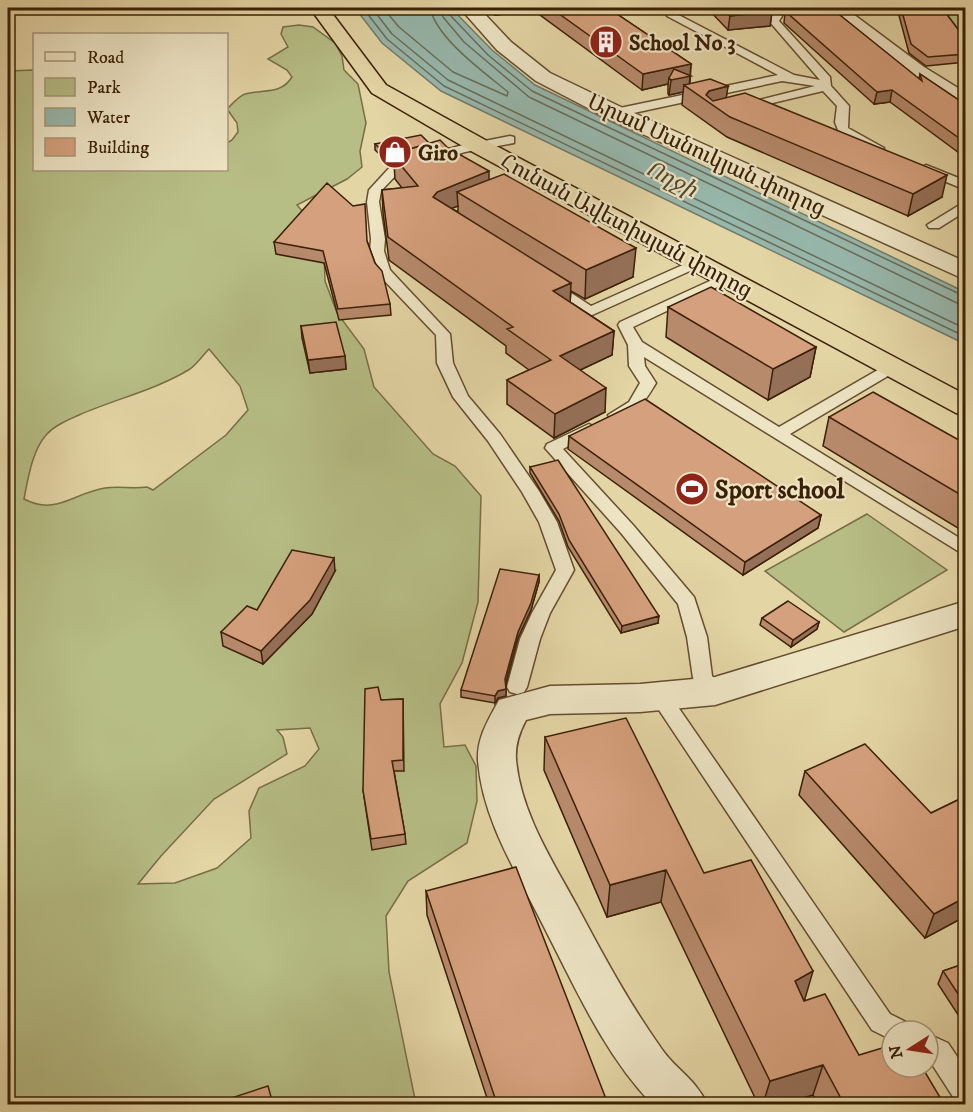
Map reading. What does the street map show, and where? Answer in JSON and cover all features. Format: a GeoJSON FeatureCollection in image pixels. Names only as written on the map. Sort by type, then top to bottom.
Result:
{"type":"FeatureCollection","features":[{"type":"Feature","properties":{"kind":"highway","name":"Հունան Ավետիսյան փողոց"},"geometry":{"type":"LineString","coordinates":[[319,8],[379,89],[479,146],[530,184],[696,263],[966,407]]}},
{"type":"Feature","properties":{"kind":"street","name":"Արամ Մանուկյան փողոց"},"geometry":{"type":"LineString","coordinates":[[469,8],[504,46],[543,77],[615,113],[966,272]]}},
{"type":"Feature","properties":{"kind":"street"},"geometry":{"type":"LineString","coordinates":[[833,11],[966,103]]}},
{"type":"Feature","properties":{"kind":"street"},"geometry":{"type":"LineString","coordinates":[[683,1104],[646,1066],[603,997],[529,856],[507,808],[497,759],[499,736],[512,710],[550,700],[660,696],[715,691],[966,613]]}},
{"type":"Feature","properties":{"kind":"lane"},"geometry":{"type":"LineString","coordinates":[[768,8],[783,16],[774,21],[826,79],[825,87]]}},
{"type":"Feature","properties":{"kind":"lane"},"geometry":{"type":"LineString","coordinates":[[671,14],[791,78]]}},
{"type":"Feature","properties":{"kind":"lane"},"geometry":{"type":"LineString","coordinates":[[615,113],[791,78],[810,81],[834,92],[843,106],[841,122],[843,130],[894,155]]}},
{"type":"Feature","properties":{"kind":"lane"},"geometry":{"type":"LineString","coordinates":[[735,109],[825,87]]}},
{"type":"Feature","properties":{"kind":"lane"},"geometry":{"type":"LineString","coordinates":[[510,140],[395,169],[375,190],[373,202],[378,239],[377,251],[383,271],[443,334],[445,363],[461,398],[494,438],[530,491],[548,522],[565,570],[537,622],[517,687]]}},
{"type":"Feature","properties":{"kind":"lane"},"geometry":{"type":"LineString","coordinates":[[914,164],[966,186]]}},
{"type":"Feature","properties":{"kind":"lane"},"geometry":{"type":"LineString","coordinates":[[934,225],[966,205]]}},
{"type":"Feature","properties":{"kind":"lane"},"geometry":{"type":"LineString","coordinates":[[541,280],[590,312],[696,263]]}},
{"type":"Feature","properties":{"kind":"lane"},"geometry":{"type":"LineString","coordinates":[[715,691],[703,678],[697,637],[687,602],[627,529],[553,448],[635,405],[648,383],[637,366],[636,345],[625,325],[725,278]]}},
{"type":"Feature","properties":{"kind":"lane"},"geometry":{"type":"LineString","coordinates":[[636,345],[966,550]]}},
{"type":"Feature","properties":{"kind":"lane"},"geometry":{"type":"LineString","coordinates":[[780,433],[893,367]]}},
{"type":"Feature","properties":{"kind":"lane"},"geometry":{"type":"LineString","coordinates":[[660,696],[880,1021]]}},
{"type":"Feature","properties":{"kind":"lane"},"geometry":{"type":"LineString","coordinates":[[940,1053],[966,1094]]}},
{"type":"Feature","properties":{"kind":"green space"},"geometry":{"type":"Polygon","coordinates":[[[937,8],[965,8],[965,44],[937,8]]]}},
{"type":"Feature","properties":{"kind":"green space"},"geometry":{"type":"Polygon","coordinates":[[[299,25],[313,27],[335,43],[342,56],[344,70],[358,84],[366,123],[360,151],[362,167],[347,179],[297,205],[316,227],[324,248],[325,281],[337,313],[364,349],[374,387],[433,454],[455,466],[481,496],[478,602],[462,663],[440,704],[444,747],[465,745],[476,766],[477,801],[467,843],[408,881],[386,916],[389,972],[416,1104],[8,1104],[8,71],[33,70],[33,171],[228,171],[228,142],[238,132],[237,123],[228,108],[243,95],[283,87],[292,77],[287,70],[268,59],[288,47],[281,34],[283,27],[299,25]],[[209,349],[193,367],[177,376],[62,423],[50,431],[34,456],[24,499],[35,504],[46,505],[64,502],[105,488],[147,487],[153,490],[226,435],[248,410],[240,386],[209,349]],[[310,728],[277,730],[283,737],[287,754],[214,799],[138,884],[175,883],[217,868],[251,838],[249,811],[259,788],[305,766],[319,749],[310,728]]]}},
{"type":"Feature","properties":{"kind":"green space"},"geometry":{"type":"Polygon","coordinates":[[[867,514],[947,570],[844,632],[765,571],[867,514]]]}},
{"type":"Feature","properties":{"kind":"water","name":"Ողջի"},"geometry":{"type":"Polygon","coordinates":[[[355,8],[451,8],[492,50],[535,85],[965,292],[965,344],[441,91],[382,43],[355,8]]]}},
{"type":"Feature","properties":{"kind":"building"},"geometry":{"type":"Polygon","coordinates":[[[551,8],[608,8],[691,64],[643,74],[551,8]]]}},
{"type":"Feature","properties":{"kind":"building"},"geometry":{"type":"Polygon","coordinates":[[[721,8],[769,8],[772,12],[730,16],[721,8]]]}},
{"type":"Feature","properties":{"kind":"building"},"geometry":{"type":"Polygon","coordinates":[[[831,8],[922,81],[920,74],[966,105],[966,143],[892,90],[877,92],[785,11],[831,8]]]}},
{"type":"Feature","properties":{"kind":"building"},"geometry":{"type":"Polygon","coordinates":[[[901,8],[942,8],[966,40],[966,54],[928,57],[911,44],[901,8]]]}},
{"type":"Feature","properties":{"kind":"building"},"geometry":{"type":"Polygon","coordinates":[[[674,69],[691,76],[671,80],[669,78],[674,69]]]}},
{"type":"Feature","properties":{"kind":"building"},"geometry":{"type":"Polygon","coordinates":[[[710,79],[728,86],[709,91],[706,95],[713,101],[745,93],[947,175],[913,194],[730,117],[684,85],[710,79]]]}},
{"type":"Feature","properties":{"kind":"building"},"geometry":{"type":"Polygon","coordinates":[[[421,135],[429,143],[400,152],[390,158],[375,144],[421,135]]]}},
{"type":"Feature","properties":{"kind":"building"},"geometry":{"type":"Polygon","coordinates":[[[440,140],[448,148],[489,171],[437,192],[433,197],[571,283],[553,291],[614,331],[560,356],[606,388],[555,414],[507,380],[551,360],[507,329],[513,327],[388,237],[382,190],[418,186],[394,157],[401,154],[400,152],[440,140]]]}},
{"type":"Feature","properties":{"kind":"building"},"geometry":{"type":"Polygon","coordinates":[[[504,174],[636,248],[586,270],[457,192],[504,174]]]}},
{"type":"Feature","properties":{"kind":"building"},"geometry":{"type":"Polygon","coordinates":[[[327,183],[353,206],[365,204],[367,241],[375,263],[382,271],[390,304],[338,309],[323,251],[274,242],[327,183]]]}},
{"type":"Feature","properties":{"kind":"building"},"geometry":{"type":"Polygon","coordinates":[[[711,287],[816,347],[773,369],[668,307],[711,287]]]}},
{"type":"Feature","properties":{"kind":"building"},"geometry":{"type":"Polygon","coordinates":[[[336,322],[345,356],[308,360],[301,326],[336,322]]]}},
{"type":"Feature","properties":{"kind":"building"},"geometry":{"type":"Polygon","coordinates":[[[873,392],[966,444],[966,498],[829,417],[873,392]]]}},
{"type":"Feature","properties":{"kind":"building","name":"Sport school"},"geometry":{"type":"Polygon","coordinates":[[[645,399],[821,515],[745,562],[569,436],[645,399]]]}},
{"type":"Feature","properties":{"kind":"building"},"geometry":{"type":"Polygon","coordinates":[[[558,460],[659,616],[622,626],[569,540],[559,514],[530,467],[558,460]]]}},
{"type":"Feature","properties":{"kind":"building"},"geometry":{"type":"Polygon","coordinates":[[[292,550],[334,558],[310,600],[261,651],[221,632],[247,606],[257,610],[292,550]]]}},
{"type":"Feature","properties":{"kind":"building"},"geometry":{"type":"Polygon","coordinates":[[[500,569],[539,575],[531,603],[518,632],[505,679],[506,689],[498,691],[495,696],[461,690],[500,569]]]}},
{"type":"Feature","properties":{"kind":"building"},"geometry":{"type":"Polygon","coordinates":[[[788,601],[819,622],[793,640],[762,618],[788,601]]]}},
{"type":"Feature","properties":{"kind":"building"},"geometry":{"type":"Polygon","coordinates":[[[378,687],[381,700],[403,699],[403,760],[392,761],[405,834],[371,839],[363,790],[365,689],[378,687]]]}},
{"type":"Feature","properties":{"kind":"building"},"geometry":{"type":"Polygon","coordinates":[[[626,718],[704,873],[751,860],[813,971],[795,981],[804,1001],[825,994],[859,1055],[880,1049],[880,1079],[929,1079],[944,1104],[844,1104],[823,1065],[770,1081],[666,870],[610,885],[545,737],[626,718]]]}},
{"type":"Feature","properties":{"kind":"building"},"geometry":{"type":"Polygon","coordinates":[[[865,744],[931,813],[966,796],[966,897],[934,914],[805,771],[865,744]]]}},
{"type":"Feature","properties":{"kind":"building"},"geometry":{"type":"Polygon","coordinates":[[[516,867],[608,1104],[497,1104],[426,891],[516,867]]]}},
{"type":"Feature","properties":{"kind":"building"},"geometry":{"type":"Polygon","coordinates":[[[966,963],[966,1006],[943,971],[966,963]]]}},
{"type":"Feature","properties":{"kind":"building"},"geometry":{"type":"Polygon","coordinates":[[[268,1086],[273,1104],[213,1104],[268,1086]]]}},
{"type":"Feature","properties":{"kind":"place","name":"School No 3"},"geometry":{"type":"Point","coordinates":[606,42]}},
{"type":"Feature","properties":{"kind":"place","name":"Giro"},"geometry":{"type":"Point","coordinates":[395,152]}},
{"type":"Feature","properties":{"kind":"place","name":"Sport school"},"geometry":{"type":"Point","coordinates":[692,489]}}]}
